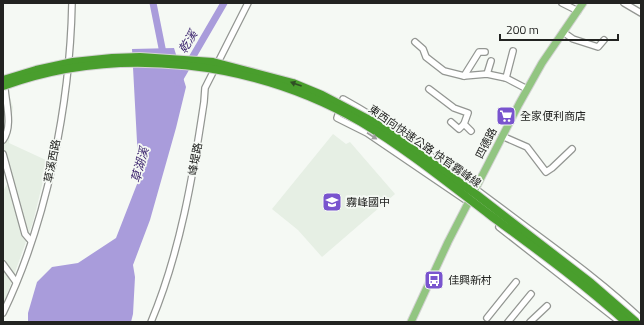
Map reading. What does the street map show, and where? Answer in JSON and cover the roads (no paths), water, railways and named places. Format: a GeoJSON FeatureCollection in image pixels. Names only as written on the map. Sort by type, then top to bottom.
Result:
{"type":"FeatureCollection","features":[{"type":"Feature","properties":{"kind":"highway","name":"東西向快速公路 快官霧峰線"},"geometry":{"type":"LineString","coordinates":[[3,86],[36,70],[73,62],[140,57],[213,62],[293,83],[353,110],[388,131],[489,204],[591,283],[636,322]]}},
{"type":"Feature","properties":{"kind":"highway","name":"東西向快速公路 快官霧峰線"},"geometry":{"type":"LineString","coordinates":[[3,86],[19,80],[65,69],[120,64],[160,64],[210,68],[273,84],[305,95],[360,122],[420,162],[564,270],[626,322]]}},
{"type":"Feature","properties":{"kind":"main road","name":"四德路"},"geometry":{"type":"LineString","coordinates":[[411,322],[468,203],[527,89],[542,63],[582,3]]}},
{"type":"Feature","properties":{"kind":"street","name":"草溪西路"},"geometry":{"type":"LineString","coordinates":[[3,313],[31,241],[47,187],[68,72],[72,3]]}},
{"type":"Feature","properties":{"kind":"street"},"geometry":{"type":"LineString","coordinates":[[562,3],[578,11]]}},
{"type":"Feature","properties":{"kind":"street"},"geometry":{"type":"LineString","coordinates":[[624,3],[641,13]]}},
{"type":"Feature","properties":{"kind":"street","name":"峰堤路"},"geometry":{"type":"LineString","coordinates":[[151,322],[166,281],[187,198],[197,147],[205,88],[245,4]]}},
{"type":"Feature","properties":{"kind":"street"},"geometry":{"type":"LineString","coordinates":[[563,32],[573,39],[598,47],[604,40]]}},
{"type":"Feature","properties":{"kind":"street"},"geometry":{"type":"LineString","coordinates":[[415,42],[422,48],[426,57],[444,71],[464,76],[487,74],[506,78],[527,89]]}},
{"type":"Feature","properties":{"kind":"street"},"geometry":{"type":"LineString","coordinates":[[506,78],[513,51]]}},
{"type":"Feature","properties":{"kind":"street"},"geometry":{"type":"LineString","coordinates":[[464,76],[479,52],[485,52]]}},
{"type":"Feature","properties":{"kind":"street"},"geometry":{"type":"LineString","coordinates":[[3,77],[69,60]]}},
{"type":"Feature","properties":{"kind":"street"},"geometry":{"type":"LineString","coordinates":[[487,74],[491,61]]}},
{"type":"Feature","properties":{"kind":"street"},"geometry":{"type":"LineString","coordinates":[[3,140],[7,134],[8,128],[3,86],[68,72]]}},
{"type":"Feature","properties":{"kind":"street"},"geometry":{"type":"LineString","coordinates":[[429,89],[454,108],[468,113],[464,124],[458,128],[451,122]]}},
{"type":"Feature","properties":{"kind":"street"},"geometry":{"type":"LineString","coordinates":[[620,322],[577,286],[468,203],[367,133],[337,118],[343,99],[402,134],[582,269],[641,320]]}},
{"type":"Feature","properties":{"kind":"street"},"geometry":{"type":"LineString","coordinates":[[464,124],[471,131]]}},
{"type":"Feature","properties":{"kind":"street"},"geometry":{"type":"LineString","coordinates":[[502,136],[528,147],[546,172],[572,149]]}},
{"type":"Feature","properties":{"kind":"street"},"geometry":{"type":"LineString","coordinates":[[3,154],[25,234],[31,241]]}},
{"type":"Feature","properties":{"kind":"street"},"geometry":{"type":"LineString","coordinates":[[3,264],[16,282]]}},
{"type":"Feature","properties":{"kind":"street"},"geometry":{"type":"LineString","coordinates":[[487,318],[516,282]]}},
{"type":"Feature","properties":{"kind":"street"},"geometry":{"type":"LineString","coordinates":[[508,322],[530,294]]}},
{"type":"Feature","properties":{"kind":"street"},"geometry":{"type":"LineString","coordinates":[[530,322],[547,306]]}},
{"type":"Feature","properties":{"kind":"water"},"geometry":{"type":"Polygon","coordinates":[[[174,48],[186,87],[150,220],[133,265],[135,277],[133,314],[131,322],[28,322],[28,313],[37,282],[52,267],[78,263],[116,238],[139,179],[132,49],[174,48]]]}},
{"type":"Feature","properties":{"kind":"waterway","name":"草湖溪"},"geometry":{"type":"LineString","coordinates":[[153,3],[164,58]]}},
{"type":"Feature","properties":{"kind":"waterway","name":"乾溪"},"geometry":{"type":"LineString","coordinates":[[178,82],[224,3]]}},
{"type":"Feature","properties":{"kind":"place","name":"全家便利商店"},"geometry":{"type":"Point","coordinates":[506,116]}},
{"type":"Feature","properties":{"kind":"place","name":"霧峰國中"},"geometry":{"type":"Point","coordinates":[332,202]}},
{"type":"Feature","properties":{"kind":"place","name":"佳興新村"},"geometry":{"type":"Point","coordinates":[434,280]}}]}
